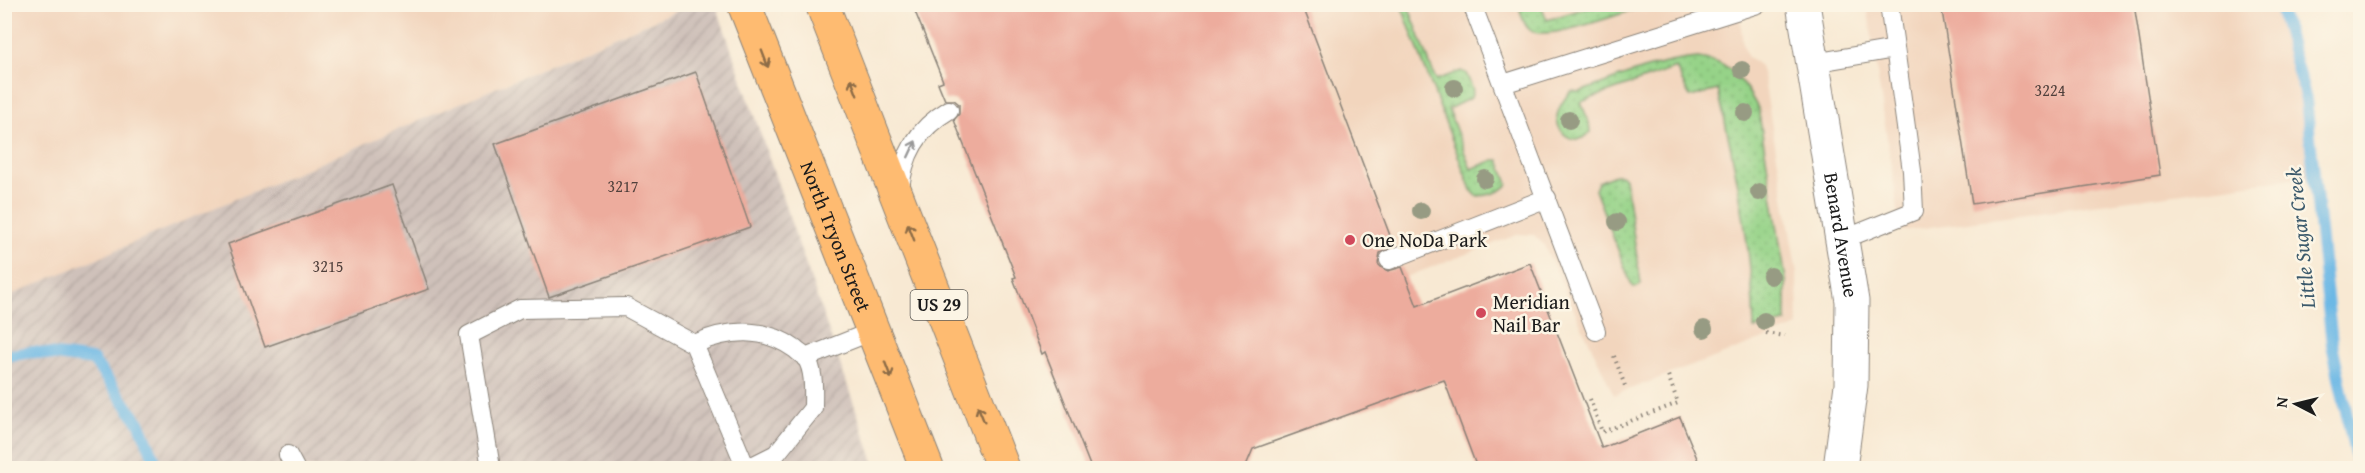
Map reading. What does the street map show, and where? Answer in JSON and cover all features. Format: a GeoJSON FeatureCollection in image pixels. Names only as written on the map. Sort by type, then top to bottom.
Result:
{"type":"FeatureCollection","features":[{"type":"Feature","properties":{"kind":"main road","name":"North Tryon Street"},"geometry":{"type":"LineString","coordinates":[[744,4],[927,468]]}},
{"type":"Feature","properties":{"kind":"main road","name":"US 29"},"geometry":{"type":"LineString","coordinates":[[822,4],[1003,468]]}},
{"type":"Feature","properties":{"kind":"street","name":"Benard Avenue"},"geometry":{"type":"LineString","coordinates":[[1803,4],[1852,302],[1851,385],[1840,468]]}},
{"type":"Feature","properties":{"kind":"lane"},"geometry":{"type":"LineString","coordinates":[[1472,4],[1596,331]]}},
{"type":"Feature","properties":{"kind":"lane"},"geometry":{"type":"LineString","coordinates":[[1503,84],[1758,4]]}},
{"type":"Feature","properties":{"kind":"lane"},"geometry":{"type":"LineString","coordinates":[[1842,240],[1914,211],[1912,171],[1889,4]]}},
{"type":"Feature","properties":{"kind":"lane"},"geometry":{"type":"LineString","coordinates":[[1813,63],[1895,50]]}},
{"type":"Feature","properties":{"kind":"lane"},"geometry":{"type":"LineString","coordinates":[[899,203],[901,179],[909,154],[921,131],[935,118],[950,110]]}},
{"type":"Feature","properties":{"kind":"lane"},"geometry":{"type":"LineString","coordinates":[[1389,260],[1547,198]]}},
{"type":"Feature","properties":{"kind":"lane"},"geometry":{"type":"LineString","coordinates":[[491,468],[469,335],[520,309],[626,307],[694,344],[747,468],[776,454],[813,408],[812,378],[806,358],[782,340],[750,332],[717,334],[694,344]]}},
{"type":"Feature","properties":{"kind":"lane"},"geometry":{"type":"LineString","coordinates":[[806,358],[873,331]]}},
{"type":"Feature","properties":{"kind":"path"},"geometry":{"type":"LineString","coordinates":[[1766,333],[1784,336]]}},
{"type":"Feature","properties":{"kind":"path"},"geometry":{"type":"LineString","coordinates":[[1590,399],[1602,432],[1678,403],[1668,375]]}},
{"type":"Feature","properties":{"kind":"shaded area"},"geometry":{"type":"Polygon","coordinates":[[[5,4],[689,4],[689,5],[5,298],[5,4]]]}},
{"type":"Feature","properties":{"kind":"shaded area"},"geometry":{"type":"Polygon","coordinates":[[[690,5],[716,5],[876,468],[5,468],[4,298],[690,5]]]}},
{"type":"Feature","properties":{"kind":"shaded area"},"geometry":{"type":"Polygon","coordinates":[[[1217,5],[1738,5],[1743,45],[1747,56],[1760,66],[1764,80],[1797,273],[1798,326],[1614,395],[1544,245],[1534,235],[1519,234],[1332,305],[1217,5]]]}},
{"type":"Feature","properties":{"kind":"shaded area"},"geometry":{"type":"Polygon","coordinates":[[[1867,5],[2287,5],[2316,175],[1901,231],[1867,5]]]}},
{"type":"Feature","properties":{"kind":"green space"},"geometry":{"type":"Polygon","coordinates":[[[1401,5],[1408,5],[1436,80],[1461,71],[1466,73],[1473,90],[1471,98],[1448,109],[1471,169],[1499,160],[1508,184],[1502,189],[1477,196],[1471,190],[1401,5]]]}},
{"type":"Feature","properties":{"kind":"green space"},"geometry":{"type":"Polygon","coordinates":[[[1519,5],[1541,5],[1547,20],[1595,5],[1648,5],[1569,29],[1539,33],[1530,30],[1526,25],[1519,5]]]}},
{"type":"Feature","properties":{"kind":"green space"},"geometry":{"type":"Polygon","coordinates":[[[1698,58],[1710,60],[1728,68],[1747,89],[1758,108],[1786,280],[1786,322],[1754,329],[1750,269],[1742,209],[1718,90],[1690,97],[1676,68],[1581,102],[1590,132],[1584,137],[1572,139],[1566,136],[1558,126],[1559,109],[1571,91],[1580,92],[1653,66],[1698,58]]]}},
{"type":"Feature","properties":{"kind":"green space"},"geometry":{"type":"Polygon","coordinates":[[[1615,175],[1625,178],[1641,284],[1638,287],[1633,287],[1630,281],[1595,190],[1598,182],[1615,175]]]}},
{"type":"Feature","properties":{"kind":"building"},"geometry":{"type":"Polygon","coordinates":[[[912,4],[1302,4],[1394,246],[1380,253],[1378,264],[1388,271],[1402,267],[1417,306],[1530,263],[1602,448],[1680,417],[1701,468],[1477,468],[1444,380],[1253,449],[1245,468],[1091,468],[1045,352],[1042,354],[1013,278],[1016,277],[954,120],[959,114],[959,104],[954,100],[945,100],[938,83],[943,81],[912,4]]]}},
{"type":"Feature","properties":{"kind":"building"},"geometry":{"type":"Polygon","coordinates":[[[1941,4],[2134,4],[2160,175],[1972,204],[1941,4]]]}},
{"type":"Feature","properties":{"kind":"building"},"geometry":{"type":"Polygon","coordinates":[[[696,72],[750,227],[549,297],[495,144],[696,72]]]}},
{"type":"Feature","properties":{"kind":"building"},"geometry":{"type":"Polygon","coordinates":[[[392,185],[429,289],[265,347],[228,244],[392,185]]]}},
{"type":"Feature","properties":{"kind":"waterway","name":"Little Sugar Creek"},"geometry":{"type":"LineString","coordinates":[[2279,4],[2306,100],[2332,344],[2358,468]]}},
{"type":"Feature","properties":{"kind":"waterway"},"geometry":{"type":"LineString","coordinates":[[4,356],[33,352],[93,360],[140,424],[158,468]]}},
{"type":"Feature","properties":{"kind":"place","name":"One NoDa Park"},"geometry":{"type":"Point","coordinates":[1350,240]}},
{"type":"Feature","properties":{"kind":"place","name":"Meridian Nail Bar"},"geometry":{"type":"Point","coordinates":[1481,313]}}]}
